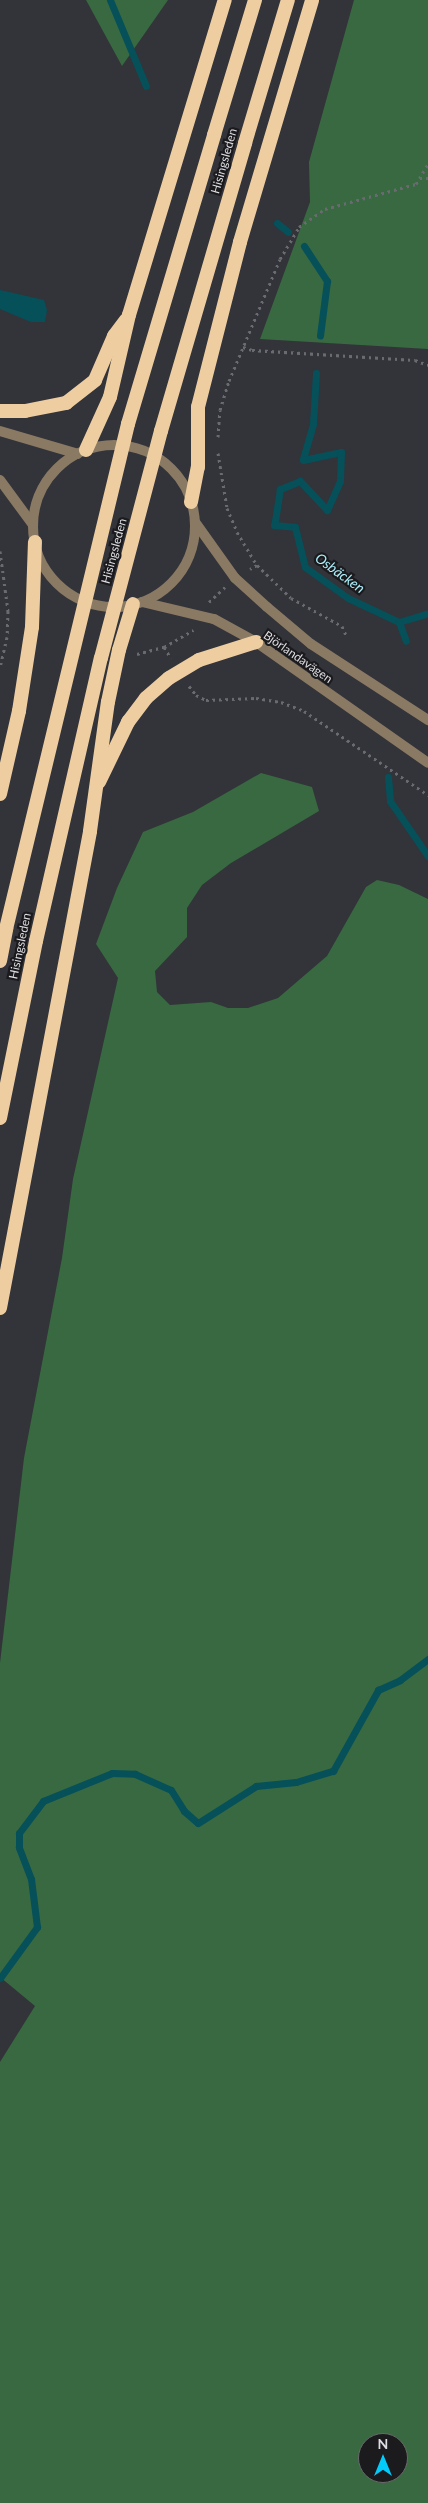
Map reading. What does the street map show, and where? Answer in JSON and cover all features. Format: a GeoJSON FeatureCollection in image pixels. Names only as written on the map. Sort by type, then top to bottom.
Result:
{"type":"FeatureCollection","features":[{"type":"Feature","properties":{"kind":"highway"},"geometry":{"type":"LineString","coordinates":[[82,452],[110,397],[129,315],[225,0]]}},
{"type":"Feature","properties":{"kind":"highway","name":"Hisingsleden"},"geometry":{"type":"LineString","coordinates":[[0,961],[6,929],[128,424],[255,0]]}},
{"type":"Feature","properties":{"kind":"highway","name":"Hisingsleden"},"geometry":{"type":"LineString","coordinates":[[0,1118],[36,941],[101,658],[161,431],[288,0]]}},
{"type":"Feature","properties":{"kind":"highway"},"geometry":{"type":"LineString","coordinates":[[191,502],[198,467],[198,407],[240,242],[312,0]]}},
{"type":"Feature","properties":{"kind":"highway"},"geometry":{"type":"LineString","coordinates":[[0,411],[46,407],[66,402],[78,394],[95,380],[114,336],[129,315]]}},
{"type":"Feature","properties":{"kind":"highway"},"geometry":{"type":"LineString","coordinates":[[0,794],[19,711],[32,628],[35,542]]}},
{"type":"Feature","properties":{"kind":"highway"},"geometry":{"type":"LineString","coordinates":[[0,1308],[98,785],[97,761],[119,650],[137,603]]}},
{"type":"Feature","properties":{"kind":"highway"},"geometry":{"type":"LineString","coordinates":[[98,785],[128,722],[146,698],[198,660],[256,642]]}},
{"type":"Feature","properties":{"kind":"street"},"geometry":{"type":"LineString","coordinates":[[0,431],[82,452],[125,446],[150,454],[171,469],[191,502],[194,521],[193,542],[181,570],[160,592],[137,603],[106,606],[71,594],[50,576],[35,542],[33,525],[36,504],[45,483],[60,466],[82,452]]}},
{"type":"Feature","properties":{"kind":"street"},"geometry":{"type":"LineString","coordinates":[[0,480],[33,525]]}},
{"type":"Feature","properties":{"kind":"street","name":"Björlandavägen"},"geometry":{"type":"LineString","coordinates":[[194,521],[234,578],[311,644],[428,720]]}},
{"type":"Feature","properties":{"kind":"street","name":"Björlandavägen"},"geometry":{"type":"LineString","coordinates":[[137,603],[204,615],[256,642],[428,762]]}},
{"type":"Feature","properties":{"kind":"path"},"geometry":{"type":"LineString","coordinates":[[218,439],[220,410],[243,347],[280,259],[299,227],[324,209],[396,191],[416,184],[428,164]]}},
{"type":"Feature","properties":{"kind":"path"},"geometry":{"type":"LineString","coordinates":[[420,178],[428,178]]}},
{"type":"Feature","properties":{"kind":"path"},"geometry":{"type":"LineString","coordinates":[[243,347],[252,350],[414,360],[428,365]]}},
{"type":"Feature","properties":{"kind":"path"},"geometry":{"type":"LineString","coordinates":[[217,448],[227,508],[237,532],[257,565],[291,598],[342,626],[346,635]]}},
{"type":"Feature","properties":{"kind":"path"},"geometry":{"type":"LineString","coordinates":[[0,551],[8,624],[0,667]]}},
{"type":"Feature","properties":{"kind":"path"},"geometry":{"type":"LineString","coordinates":[[119,650],[137,654],[164,647],[200,626],[209,602],[234,578],[257,565]]}},
{"type":"Feature","properties":{"kind":"path"},"geometry":{"type":"LineString","coordinates":[[8,624],[32,628]]}},
{"type":"Feature","properties":{"kind":"path"},"geometry":{"type":"LineString","coordinates":[[164,647],[196,695],[206,700],[256,698],[281,702],[304,711],[428,795]]}},
{"type":"Feature","properties":{"kind":"green space"},"geometry":{"type":"Polygon","coordinates":[[[86,0],[168,0],[122,66],[86,0]]]}},
{"type":"Feature","properties":{"kind":"green space"},"geometry":{"type":"Polygon","coordinates":[[[354,0],[428,0],[428,349],[260,339],[310,202],[309,162],[354,0]]]}},
{"type":"Feature","properties":{"kind":"green space"},"geometry":{"type":"Polygon","coordinates":[[[261,773],[312,787],[319,811],[231,863],[202,885],[187,908],[187,937],[155,971],[157,992],[170,1005],[211,1002],[228,1008],[248,1008],[278,998],[327,956],[366,887],[377,880],[399,885],[428,899],[428,2503],[0,2503],[0,2062],[35,2006],[0,1977],[0,1663],[24,1458],[62,1258],[73,1179],[118,978],[96,944],[117,888],[143,832],[193,812],[261,773]]]}},
{"type":"Feature","properties":{"kind":"water"},"geometry":{"type":"Polygon","coordinates":[[[0,290],[44,300],[47,310],[45,322],[31,322],[0,309],[0,290]]]}},
{"type":"Feature","properties":{"kind":"waterway","name":"Osbäcken"},"geometry":{"type":"LineString","coordinates":[[110,0],[146,86]]}},
{"type":"Feature","properties":{"kind":"waterway","name":"Osbäcken"},"geometry":{"type":"LineString","coordinates":[[277,223],[288,232]]}},
{"type":"Feature","properties":{"kind":"waterway","name":"Osbäcken"},"geometry":{"type":"LineString","coordinates":[[304,246],[327,281],[320,336]]}},
{"type":"Feature","properties":{"kind":"waterway","name":"Osbäcken"},"geometry":{"type":"LineString","coordinates":[[316,373],[313,424],[303,460],[341,452],[340,481],[327,510],[300,481],[280,489],[274,525],[295,527],[305,567],[348,598],[399,622],[428,613]]}},
{"type":"Feature","properties":{"kind":"waterway"},"geometry":{"type":"LineString","coordinates":[[399,622],[406,641]]}},
{"type":"Feature","properties":{"kind":"waterway"},"geometry":{"type":"LineString","coordinates":[[388,777],[390,801],[428,856]]}},
{"type":"Feature","properties":{"kind":"waterway"},"geometry":{"type":"LineString","coordinates":[[0,1978],[37,1927],[31,1879],[19,1847],[19,1833],[43,1801],[112,1773],[135,1774],[171,1790],[184,1811],[198,1823],[256,1786],[296,1782],[333,1771],[378,1690],[400,1680],[428,1659]]}}]}
